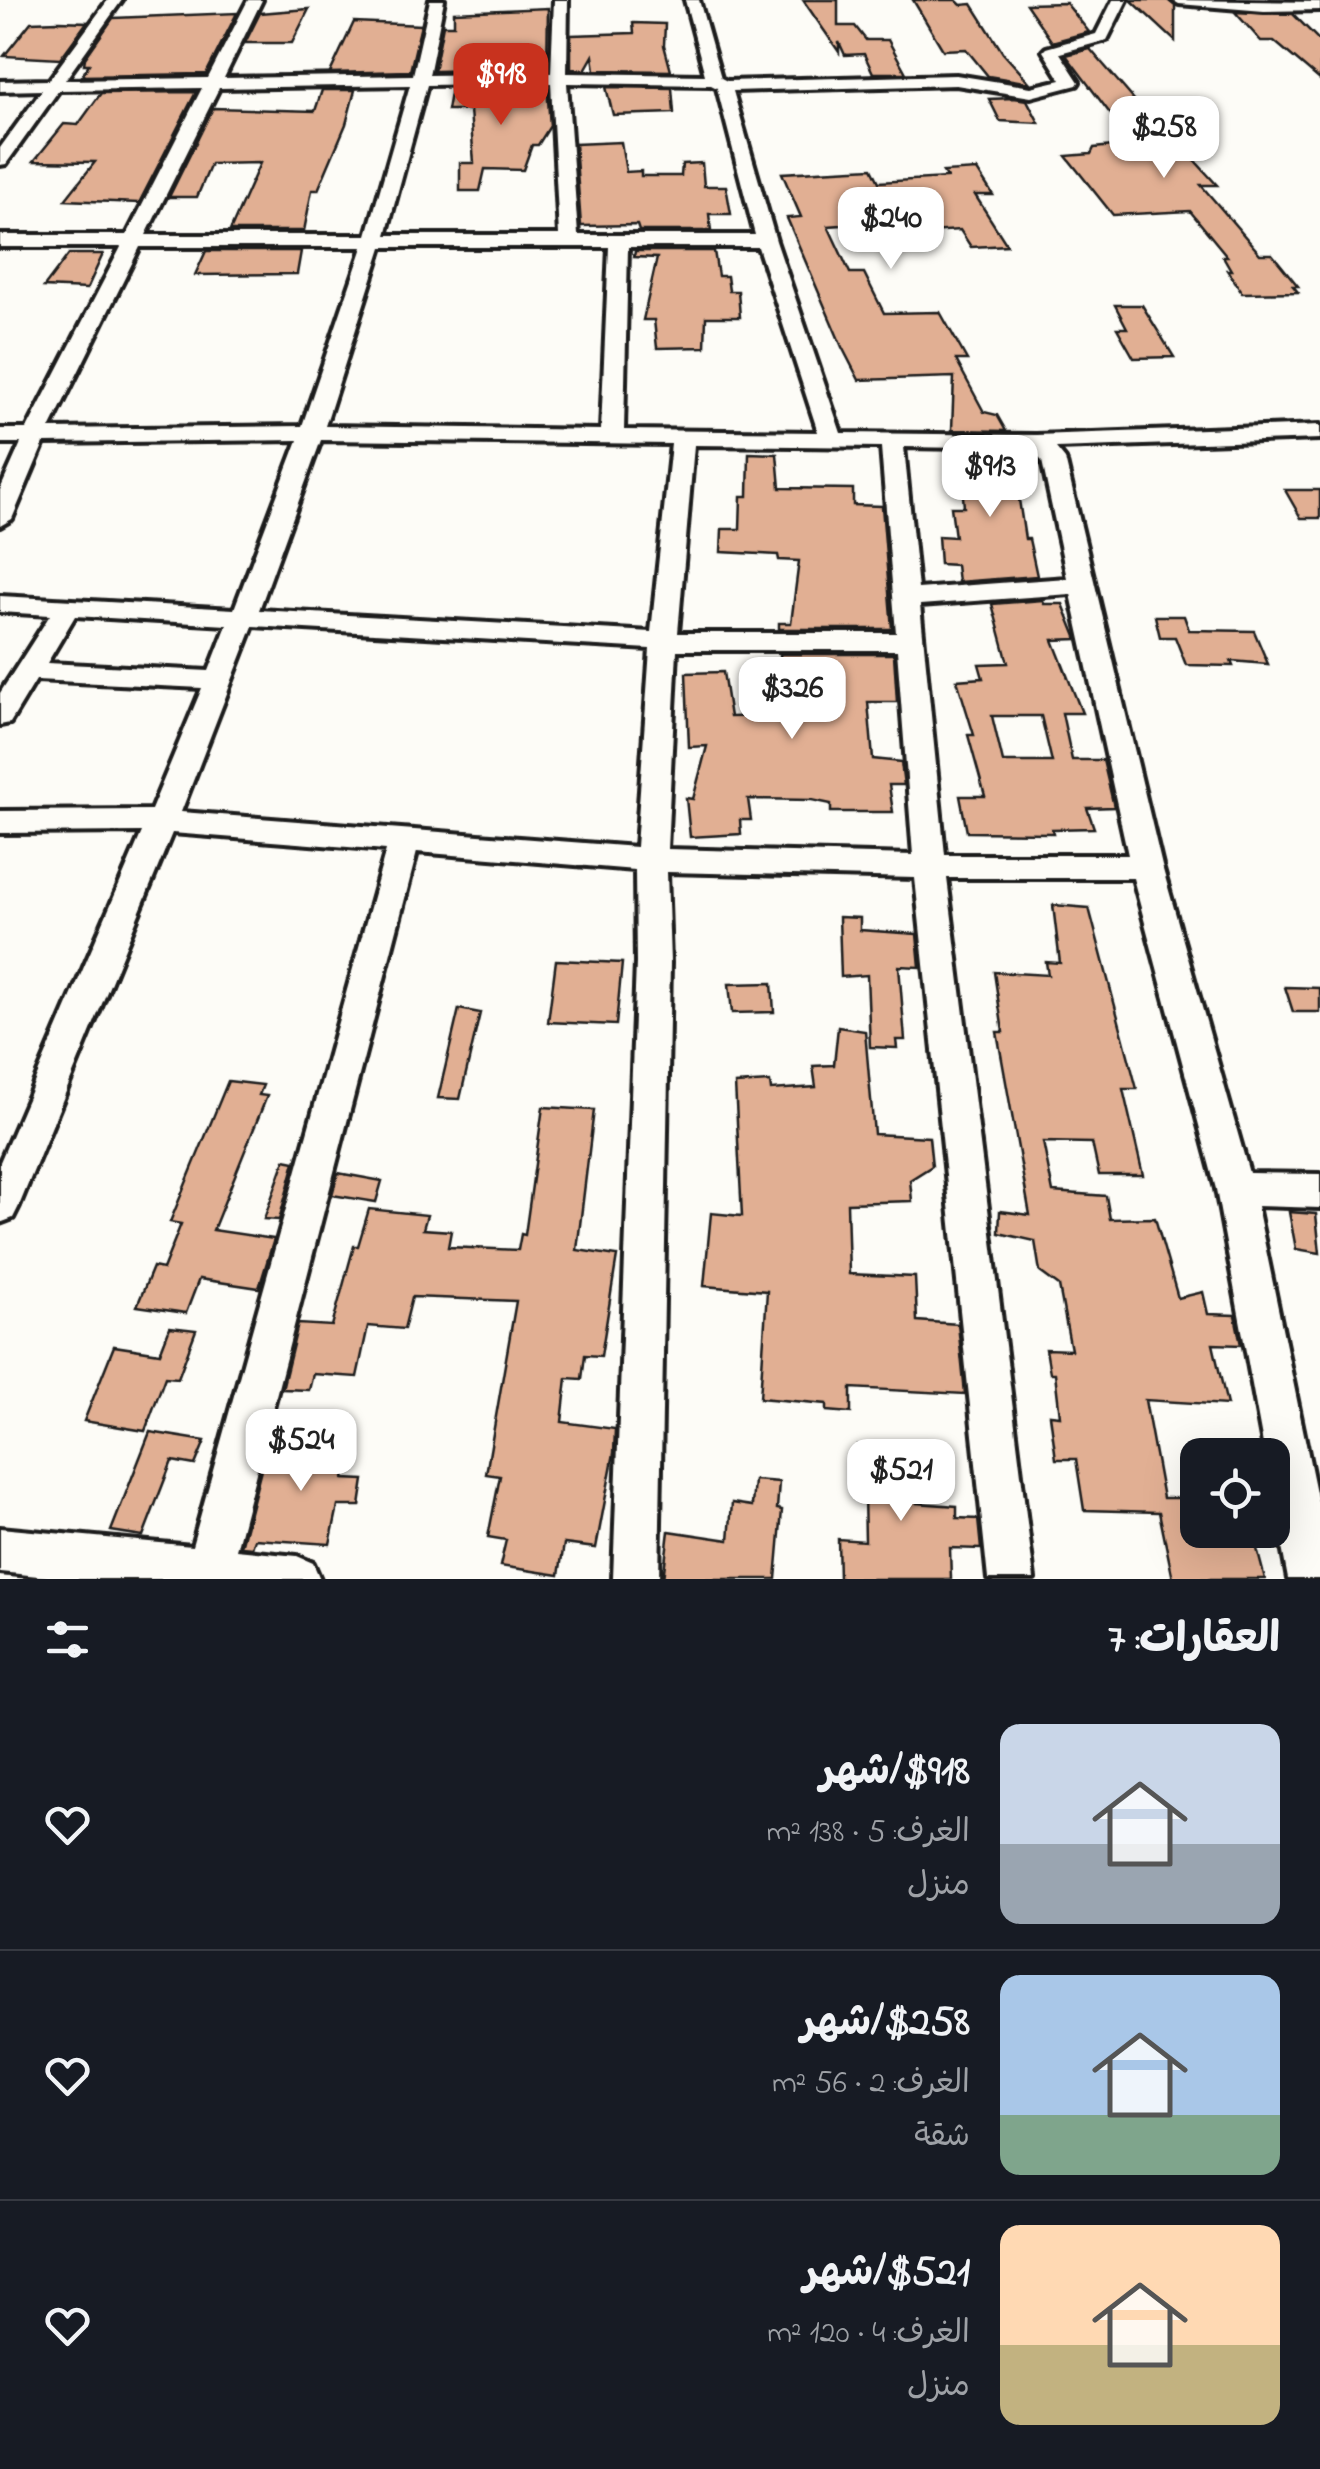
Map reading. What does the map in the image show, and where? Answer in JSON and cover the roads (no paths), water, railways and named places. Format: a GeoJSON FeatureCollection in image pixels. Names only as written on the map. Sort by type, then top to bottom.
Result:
{"type":"FeatureCollection","features":[{"type":"Feature","properties":{"kind":"street"},"geometry":{"type":"LineString","coordinates":[[0,160],[115,0]]}},
{"type":"Feature","properties":{"kind":"street"},"geometry":{"type":"LineString","coordinates":[[0,520],[34,436],[255,0]]}},
{"type":"Feature","properties":{"kind":"street"},"geometry":{"type":"LineString","coordinates":[[0,1206],[244,615],[313,433],[422,80],[438,0]]}},
{"type":"Feature","properties":{"kind":"street"},"geometry":{"type":"LineString","coordinates":[[561,0],[559,78],[568,241]]}},
{"type":"Feature","properties":{"kind":"street"},"geometry":{"type":"LineString","coordinates":[[692,0],[832,441]]}},
{"type":"Feature","properties":{"kind":"street"},"geometry":{"type":"LineString","coordinates":[[0,86],[559,78],[719,83],[956,80],[1031,92],[1070,82],[1051,50],[1102,37],[1120,0]]}},
{"type":"Feature","properties":{"kind":"street"},"geometry":{"type":"LineString","coordinates":[[1179,0],[1219,5],[1320,6]]}},
{"type":"Feature","properties":{"kind":"street"},"geometry":{"type":"LineString","coordinates":[[0,241],[766,240]]}},
{"type":"Feature","properties":{"kind":"street"},"geometry":{"type":"LineString","coordinates":[[612,436],[620,241]]}},
{"type":"Feature","properties":{"kind":"street"},"geometry":{"type":"LineString","coordinates":[[0,436],[313,433],[1036,442],[1320,432]]}},
{"type":"Feature","properties":{"kind":"street"},"geometry":{"type":"LineString","coordinates":[[636,1579],[653,964],[651,860],[664,641],[684,438]]}},
{"type":"Feature","properties":{"kind":"street"},"geometry":{"type":"LineString","coordinates":[[892,440],[930,868],[1011,1579]]}},
{"type":"Feature","properties":{"kind":"street"},"geometry":{"type":"LineString","coordinates":[[1036,442],[1053,460],[1146,866],[1235,1189],[1311,1579]]}},
{"type":"Feature","properties":{"kind":"street"},"geometry":{"type":"LineString","coordinates":[[906,598],[1080,585]]}},
{"type":"Feature","properties":{"kind":"street"},"geometry":{"type":"LineString","coordinates":[[0,604],[664,641],[912,642]]}},
{"type":"Feature","properties":{"kind":"street"},"geometry":{"type":"LineString","coordinates":[[0,716],[68,607]]}},
{"type":"Feature","properties":{"kind":"street"},"geometry":{"type":"LineString","coordinates":[[26,670],[217,680]]}},
{"type":"Feature","properties":{"kind":"street"},"geometry":{"type":"LineString","coordinates":[[0,822],[160,820],[651,860],[930,868],[1146,866]]}},
{"type":"Feature","properties":{"kind":"street"},"geometry":{"type":"LineString","coordinates":[[208,1570],[404,841]]}},
{"type":"Feature","properties":{"kind":"street"},"geometry":{"type":"LineString","coordinates":[[1235,1189],[1320,1190]]}},
{"type":"Feature","properties":{"kind":"street"},"geometry":{"type":"LineString","coordinates":[[0,1550],[297,1579]]}}]}
